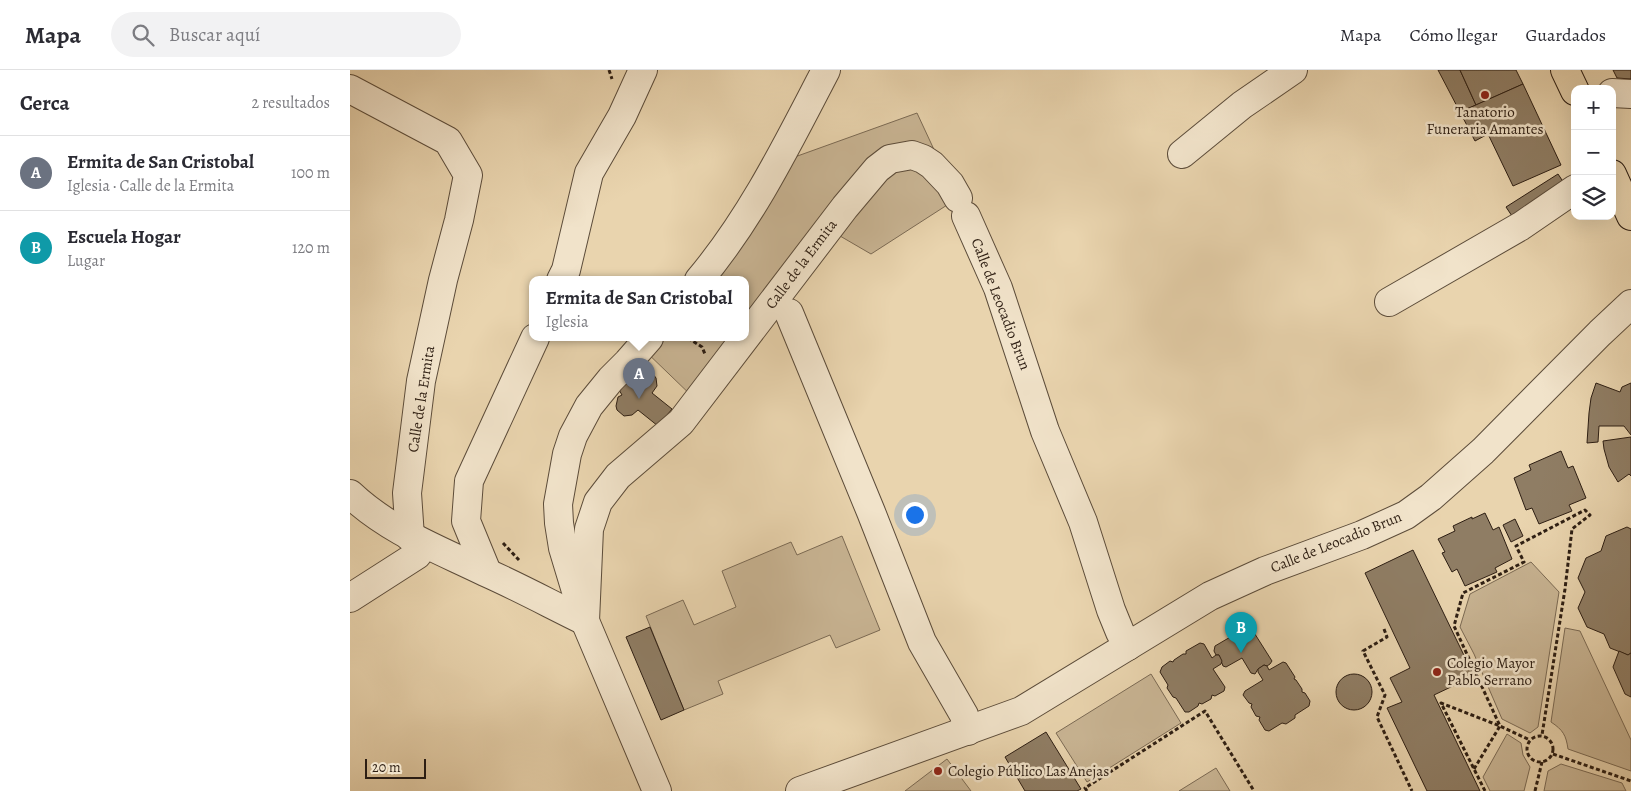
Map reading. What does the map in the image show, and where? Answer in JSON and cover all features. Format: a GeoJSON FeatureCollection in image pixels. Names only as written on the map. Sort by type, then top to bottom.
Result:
{"type":"FeatureCollection","features":[{"type":"Feature","properties":{"kind":"highway"},"geometry":{"type":"LineString","coordinates":[[1565,70],[1572,85]]}},
{"type":"Feature","properties":{"kind":"highway"},"geometry":{"type":"LineString","coordinates":[[1612,175],[1631,216]]}},
{"type":"Feature","properties":{"kind":"street"},"geometry":{"type":"LineString","coordinates":[[563,276],[589,172],[622,116],[643,70]]}},
{"type":"Feature","properties":{"kind":"street"},"geometry":{"type":"LineString","coordinates":[[701,276],[732,236],[771,176],[826,70]]}},
{"type":"Feature","properties":{"kind":"street"},"geometry":{"type":"LineString","coordinates":[[1182,154],[1242,105],[1293,70]]}},
{"type":"Feature","properties":{"kind":"street","name":"Calle de la Ermita"},"geometry":{"type":"LineString","coordinates":[[350,89],[448,141],[468,175],[421,381],[407,493],[418,540]]}},
{"type":"Feature","properties":{"kind":"street"},"geometry":{"type":"LineString","coordinates":[[1616,93],[1631,94]]}},
{"type":"Feature","properties":{"kind":"street","name":"Calle de la Ermita"},"geometry":{"type":"LineString","coordinates":[[749,334],[845,207],[877,169],[890,159],[912,156],[923,158],[932,164],[944,178],[962,207]]}},
{"type":"Feature","properties":{"kind":"street"},"geometry":{"type":"LineString","coordinates":[[1389,302],[1521,226],[1571,192]]}},
{"type":"Feature","properties":{"kind":"street","name":"Calle de Leocadio Brun"},"geometry":{"type":"LineString","coordinates":[[962,207],[998,288],[1045,431],[1083,522],[1117,625],[1128,646]]}},
{"type":"Feature","properties":{"kind":"street","name":"Calle de Leocadio Brun"},"geometry":{"type":"LineString","coordinates":[[800,791],[1020,711],[1210,596],[1265,571],[1388,524],[1418,508],[1483,451],[1631,304]]}},
{"type":"Feature","properties":{"kind":"street"},"geometry":{"type":"LineString","coordinates":[[789,313],[843,442],[922,642],[964,715],[968,731]]}},
{"type":"Feature","properties":{"kind":"street"},"geometry":{"type":"LineString","coordinates":[[486,572],[466,521],[469,481],[534,341]]}},
{"type":"Feature","properties":{"kind":"street","name":"Calle de la Ermita"},"geometry":{"type":"LineString","coordinates":[[585,621],[589,529],[598,502],[618,476],[681,422],[744,341]]}},
{"type":"Feature","properties":{"kind":"street","name":"Calle de la Ermita"},"geometry":{"type":"LineString","coordinates":[[645,342],[610,379],[588,406],[566,454],[559,496],[559,523],[563,548],[585,621],[657,791]]}},
{"type":"Feature","properties":{"kind":"street"},"geometry":{"type":"LineString","coordinates":[[350,494],[388,524],[585,621]]}},
{"type":"Feature","properties":{"kind":"street"},"geometry":{"type":"LineString","coordinates":[[350,598],[417,555],[418,540]]}},
{"type":"Feature","properties":{"kind":"path"},"geometry":{"type":"LineString","coordinates":[[1500,726],[1454,626],[1463,593],[1524,562],[1516,546],[1585,510],[1590,515],[1572,529],[1565,589],[1542,735]]}},
{"type":"Feature","properties":{"kind":"path"},"geometry":{"type":"LineString","coordinates":[[502,543],[524,566]]}},
{"type":"Feature","properties":{"kind":"path"},"geometry":{"type":"LineString","coordinates":[[1384,629],[1387,637],[1363,651],[1385,695],[1377,717],[1412,791]]}},
{"type":"Feature","properties":{"kind":"path"},"geometry":{"type":"LineString","coordinates":[[1485,791],[1441,703],[1530,740]]}},
{"type":"Feature","properties":{"kind":"path"},"geometry":{"type":"LineString","coordinates":[[1087,791],[1085,788],[1205,711],[1254,791]]}},
{"type":"Feature","properties":{"kind":"path"},"geometry":{"type":"LineString","coordinates":[[1474,769],[1500,726]]}},
{"type":"Feature","properties":{"kind":"path"},"geometry":{"type":"LineString","coordinates":[[1542,735],[1549,738],[1553,745],[1553,754],[1542,762],[1534,760],[1528,755],[1527,748],[1530,740],[1535,736],[1542,735]]}},
{"type":"Feature","properties":{"kind":"path"},"geometry":{"type":"LineString","coordinates":[[1553,754],[1631,781]]}},
{"type":"Feature","properties":{"kind":"path"},"geometry":{"type":"LineString","coordinates":[[1535,791],[1542,762]]}},
{"type":"Feature","properties":{"kind":"shaded area"},"geometry":{"type":"Polygon","coordinates":[[[917,113],[958,198],[871,254],[828,229],[749,333],[749,276],[702,276],[778,163],[917,113]]]}},
{"type":"Feature","properties":{"kind":"shaded area"},"geometry":{"type":"Polygon","coordinates":[[[646,341],[743,341],[697,401],[641,347],[646,341]]]}},
{"type":"Feature","properties":{"kind":"shaded area"},"geometry":{"type":"Polygon","coordinates":[[[842,536],[880,630],[836,648],[830,635],[718,681],[723,694],[684,710],[646,616],[683,600],[694,625],[736,607],[722,571],[791,542],[797,555],[842,536]]]}},
{"type":"Feature","properties":{"kind":"shaded area"},"geometry":{"type":"Polygon","coordinates":[[[1531,562],[1559,592],[1538,727],[1530,733],[1502,719],[1474,654],[1460,627],[1470,594],[1531,562]]]}},
{"type":"Feature","properties":{"kind":"shaded area"},"geometry":{"type":"Polygon","coordinates":[[[1565,628],[1580,631],[1631,740],[1631,771],[1568,749],[1563,733],[1551,722],[1565,628]]]}},
{"type":"Feature","properties":{"kind":"shaded area"},"geometry":{"type":"Polygon","coordinates":[[[1151,674],[1181,723],[1087,782],[1056,733],[1151,674]]]}},
{"type":"Feature","properties":{"kind":"shaded area"},"geometry":{"type":"Polygon","coordinates":[[[1507,734],[1521,743],[1523,755],[1530,767],[1524,791],[1490,791],[1483,777],[1507,734]]]}},
{"type":"Feature","properties":{"kind":"shaded area"},"geometry":{"type":"Polygon","coordinates":[[[947,759],[971,791],[905,791],[947,759]]]}},
{"type":"Feature","properties":{"kind":"shaded area"},"geometry":{"type":"Polygon","coordinates":[[[1561,764],[1622,783],[1626,791],[1544,791],[1548,771],[1561,764]]]}},
{"type":"Feature","properties":{"kind":"shaded area"},"geometry":{"type":"Polygon","coordinates":[[[1216,768],[1230,791],[1179,791],[1216,768]]]}},
{"type":"Feature","properties":{"kind":"building"},"geometry":{"type":"Polygon","coordinates":[[[1438,70],[1460,70],[1476,105],[1460,112],[1438,70]]]}},
{"type":"Feature","properties":{"kind":"building","name":"Tanatorio Funeraria Amantes"},"geometry":{"type":"Polygon","coordinates":[[[1460,70],[1516,70],[1523,84],[1476,105],[1460,70]]]}},
{"type":"Feature","properties":{"kind":"building"},"geometry":{"type":"Polygon","coordinates":[[[1613,70],[1631,70],[1631,79],[1617,78],[1613,70]]]}},
{"type":"Feature","properties":{"kind":"building"},"geometry":{"type":"Polygon","coordinates":[[[1523,84],[1561,165],[1513,186],[1488,134],[1475,141],[1460,112],[1523,84]]]}},
{"type":"Feature","properties":{"kind":"building"},"geometry":{"type":"Polygon","coordinates":[[[1558,174],[1566,186],[1514,219],[1506,207],[1558,174]]]}},
{"type":"Feature","properties":{"kind":"building"},"geometry":{"type":"Polygon","coordinates":[[[645,372],[653,374],[656,378],[657,386],[652,393],[672,409],[658,426],[638,410],[632,415],[624,416],[617,410],[616,406],[618,397],[622,395],[618,388],[632,377],[635,379],[645,372]]]}},
{"type":"Feature","properties":{"kind":"building"},"geometry":{"type":"Polygon","coordinates":[[[1596,383],[1620,392],[1622,387],[1631,383],[1631,435],[1624,426],[1599,426],[1598,442],[1587,443],[1591,398],[1596,383]]]}},
{"type":"Feature","properties":{"kind":"building"},"geometry":{"type":"Polygon","coordinates":[[[1631,437],[1631,476],[1629,474],[1618,482],[1609,467],[1603,441],[1631,437]]]}},
{"type":"Feature","properties":{"kind":"building"},"geometry":{"type":"Polygon","coordinates":[[[1561,451],[1568,468],[1573,466],[1586,498],[1569,505],[1572,511],[1539,524],[1532,508],[1526,510],[1514,478],[1531,470],[1529,465],[1561,451]]]}},
{"type":"Feature","properties":{"kind":"building"},"geometry":{"type":"Polygon","coordinates":[[[1485,513],[1493,530],[1499,527],[1512,559],[1495,568],[1497,572],[1465,586],[1457,569],[1452,572],[1442,553],[1445,552],[1438,539],[1455,531],[1453,526],[1485,513]]]}},
{"type":"Feature","properties":{"kind":"building"},"geometry":{"type":"Polygon","coordinates":[[[1515,519],[1523,536],[1511,542],[1503,525],[1515,519]]]}},
{"type":"Feature","properties":{"kind":"building"},"geometry":{"type":"Polygon","coordinates":[[[1627,527],[1631,529],[1631,653],[1628,655],[1610,648],[1604,634],[1587,627],[1578,608],[1585,592],[1578,578],[1586,558],[1601,551],[1606,536],[1627,527]]]}},
{"type":"Feature","properties":{"kind":"building","name":"Colegio Mayor Pablo Serrano"},"geometry":{"type":"Polygon","coordinates":[[[1413,550],[1474,676],[1434,695],[1480,791],[1427,791],[1387,708],[1402,702],[1390,678],[1410,668],[1365,573],[1413,550]]]}},
{"type":"Feature","properties":{"kind":"building"},"geometry":{"type":"Polygon","coordinates":[[[650,627],[684,710],[661,720],[626,637],[650,627]]]}},
{"type":"Feature","properties":{"kind":"building"},"geometry":{"type":"Polygon","coordinates":[[[1244,629],[1253,631],[1272,661],[1267,666],[1264,665],[1258,669],[1255,674],[1251,673],[1242,658],[1226,667],[1223,666],[1219,655],[1216,655],[1214,651],[1215,646],[1244,629]]]}},
{"type":"Feature","properties":{"kind":"building"},"geometry":{"type":"Polygon","coordinates":[[[1200,643],[1204,644],[1212,658],[1219,655],[1222,661],[1221,664],[1213,669],[1225,687],[1224,691],[1215,696],[1212,695],[1211,699],[1202,704],[1199,703],[1198,706],[1189,712],[1185,712],[1167,688],[1168,685],[1160,672],[1162,667],[1170,661],[1173,662],[1183,654],[1186,654],[1186,651],[1200,643]]]}},
{"type":"Feature","properties":{"kind":"building"},"geometry":{"type":"Polygon","coordinates":[[[1619,651],[1628,655],[1631,653],[1631,697],[1625,694],[1613,667],[1619,651]]]}},
{"type":"Feature","properties":{"kind":"building"},"geometry":{"type":"Polygon","coordinates":[[[1283,662],[1286,663],[1302,692],[1305,693],[1310,701],[1309,706],[1295,715],[1295,718],[1286,724],[1282,723],[1269,731],[1265,730],[1259,720],[1260,717],[1256,716],[1251,707],[1252,704],[1243,695],[1245,691],[1263,680],[1258,669],[1264,665],[1269,670],[1283,662]]]}},
{"type":"Feature","properties":{"kind":"building"},"geometry":{"type":"Polygon","coordinates":[[[1354,674],[1361,675],[1367,679],[1371,685],[1371,699],[1367,705],[1361,709],[1354,710],[1347,709],[1341,705],[1337,699],[1336,692],[1337,685],[1341,679],[1347,675],[1354,674]]]}},
{"type":"Feature","properties":{"kind":"building"},"geometry":{"type":"Polygon","coordinates":[[[1046,732],[1081,789],[1077,791],[1025,791],[1005,757],[1046,732]]]}},
{"type":"Feature","properties":{"kind":"place","name":"Tanatorio Funeraria Amantes"},"geometry":{"type":"Point","coordinates":[1485,95]}},
{"type":"Feature","properties":{"kind":"place","name":"Ermita de San Cristobal"},"geometry":{"type":"Point","coordinates":[639,399]}},
{"type":"Feature","properties":{"kind":"place","name":"Escuela Hogar"},"geometry":{"type":"Point","coordinates":[1241,653]}},
{"type":"Feature","properties":{"kind":"place","name":"Colegio Mayor Pablo Serrano"},"geometry":{"type":"Point","coordinates":[1437,672]}},
{"type":"Feature","properties":{"kind":"place","name":"Colegio Público Las Anejas"},"geometry":{"type":"Point","coordinates":[938,771]}}]}
